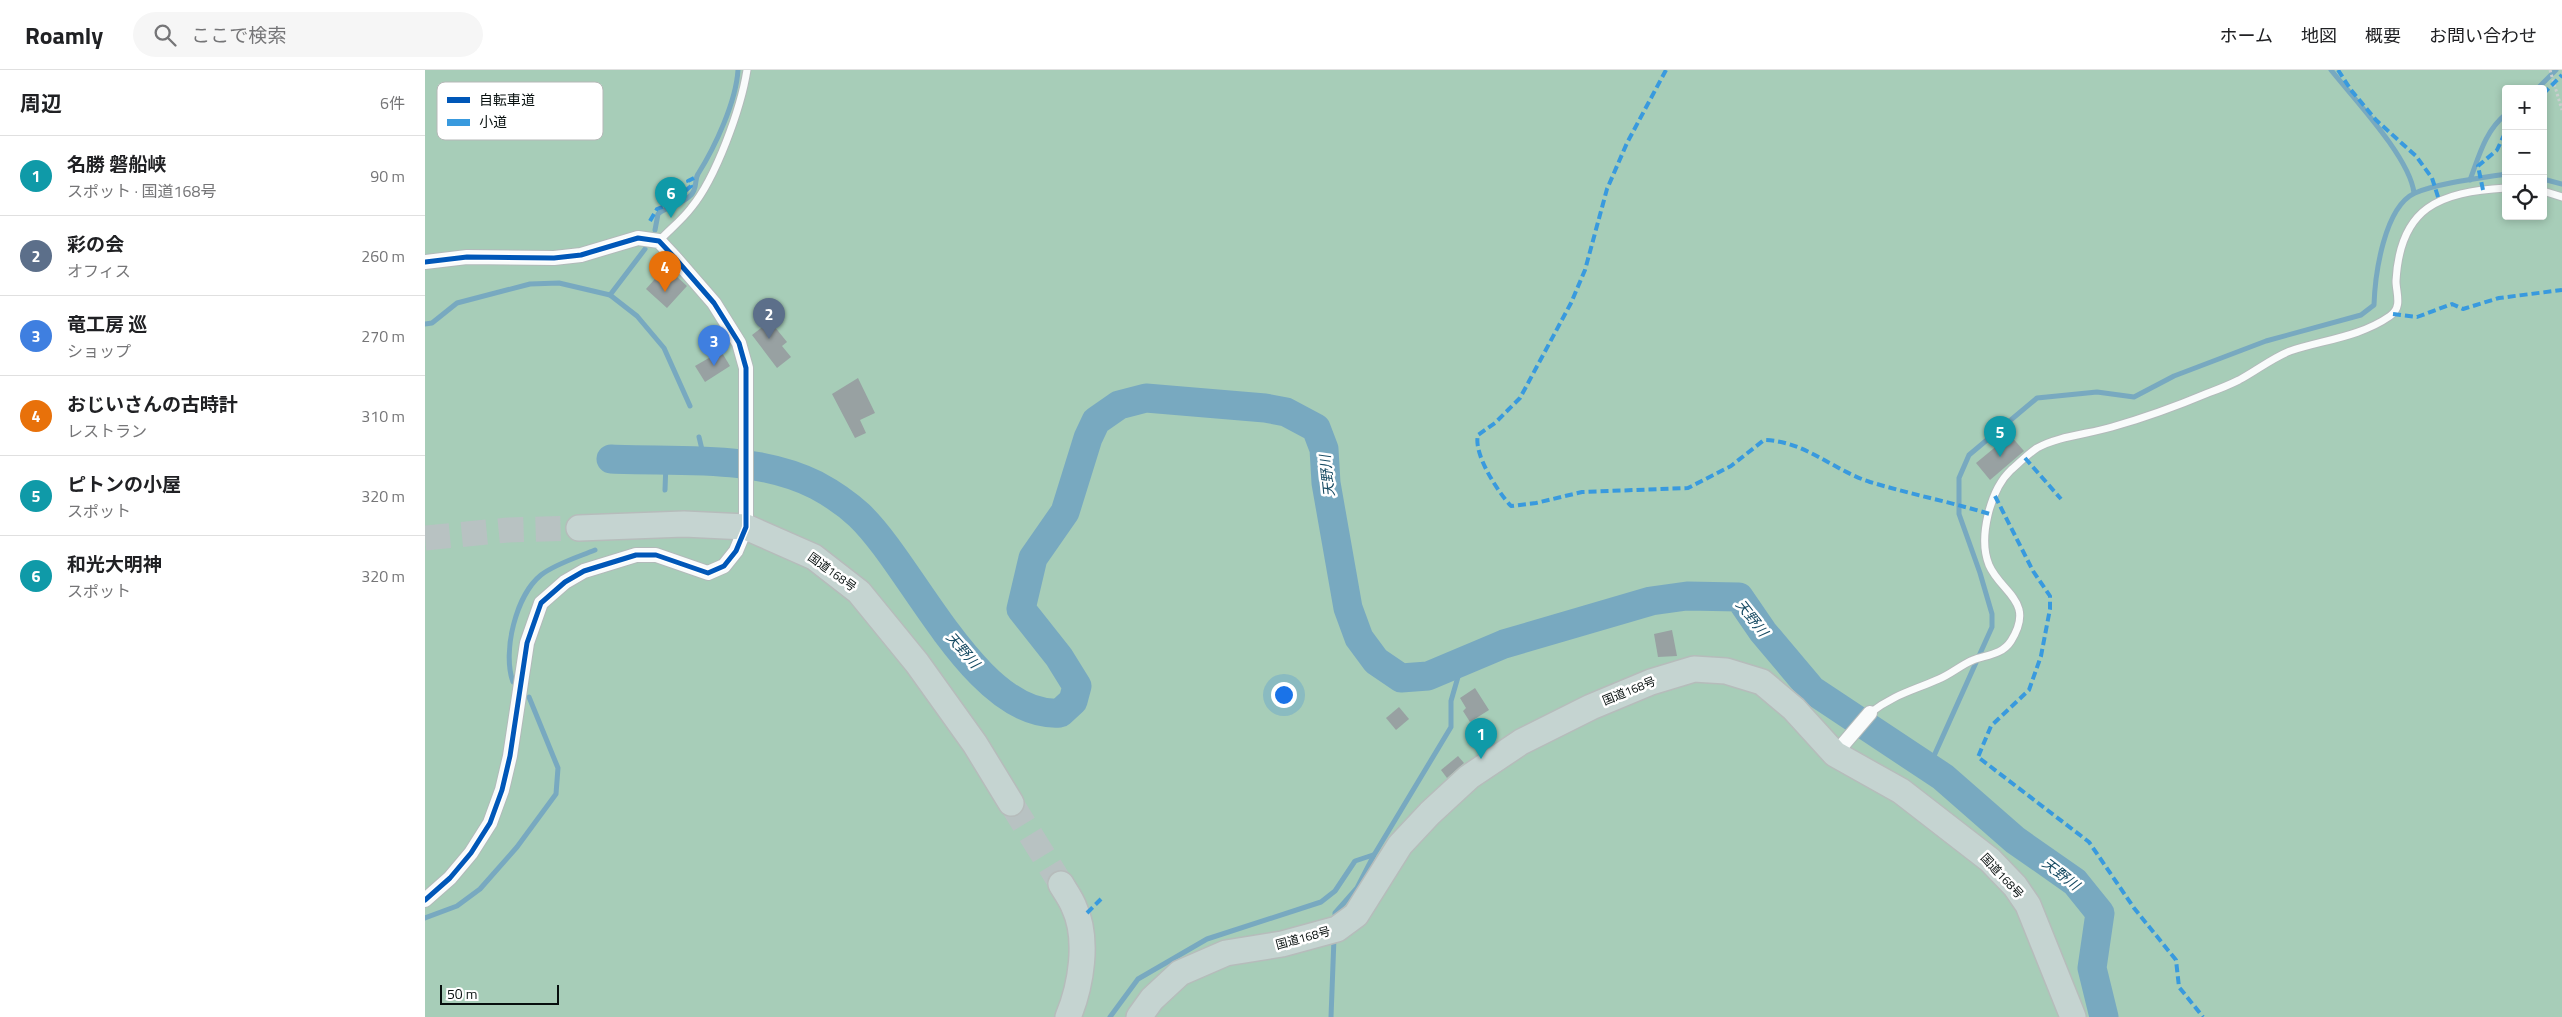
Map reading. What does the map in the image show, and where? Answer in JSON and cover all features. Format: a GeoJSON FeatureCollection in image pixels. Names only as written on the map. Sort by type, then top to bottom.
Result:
{"type":"FeatureCollection","features":[{"type":"Feature","properties":{"kind":"highway","name":"国道168号"},"geometry":{"type":"LineString","coordinates":[[579,528],[684,524],[745,527],[814,557],[859,592],[917,663],[975,744],[1011,803]]}},
{"type":"Feature","properties":{"kind":"highway","name":"国道168号"},"geometry":{"type":"LineString","coordinates":[[1139,1017],[1152,999],[1180,973],[1226,953],[1282,944],[1337,929],[1356,915],[1401,845],[1430,813],[1469,777],[1521,742],[1591,707],[1651,682],[1694,669],[1726,671],[1762,682],[1839,749],[1901,791],[1990,860],[2015,886],[2037,922],[2073,1017]]}},
{"type":"Feature","properties":{"kind":"highway"},"geometry":{"type":"LineString","coordinates":[[1061,884],[1075,908],[1081,935],[1076,993],[1068,1017]]}},
{"type":"Feature","properties":{"kind":"street"},"geometry":{"type":"LineString","coordinates":[[425,262],[467,257],[553,258],[581,255],[638,238],[659,241],[714,303],[739,343],[746,368],[747,424],[745,527],[737,551],[724,566],[708,573],[656,555],[636,555],[584,571],[565,582],[541,603],[527,643],[510,756],[502,790],[490,823],[471,853],[450,878],[425,900]]}},
{"type":"Feature","properties":{"kind":"street"},"geometry":{"type":"LineString","coordinates":[[1839,749],[1870,713]]}},
{"type":"Feature","properties":{"kind":"lane"},"geometry":{"type":"LineString","coordinates":[[659,241],[692,208],[709,179],[744,90],[747,70]]}},
{"type":"Feature","properties":{"kind":"lane"},"geometry":{"type":"LineString","coordinates":[[1870,713],[1888,699],[1941,679],[1974,660],[1993,655],[2011,642],[2018,624],[2019,612],[2016,599],[1993,572],[1988,562],[1986,532],[1999,485],[2015,467],[2038,448],[2115,426],[2192,400],[2236,382],[2286,353],[2356,333],[2376,325],[2393,314],[2399,301],[2396,283],[2399,261],[2405,235],[2414,218],[2433,202],[2471,192],[2502,188]]}},
{"type":"Feature","properties":{"kind":"lane"},"geometry":{"type":"LineString","coordinates":[[2547,192],[2562,197]]}},
{"type":"Feature","properties":{"kind":"path"},"geometry":{"type":"LineString","coordinates":[[2550,70],[2562,110]]}},
{"type":"Feature","properties":{"kind":"green space"},"geometry":{"type":"Polygon","coordinates":[[[425,70],[2562,70],[2562,1017],[425,1017],[425,70]]]}},
{"type":"Feature","properties":{"kind":"building"},"geometry":{"type":"Polygon","coordinates":[[[661,272],[669,279],[674,274],[687,286],[667,308],[646,289],[661,272]]]}},
{"type":"Feature","properties":{"kind":"building"},"geometry":{"type":"Polygon","coordinates":[[[770,321],[787,342],[782,346],[791,357],[777,368],[752,335],[770,321]]]}},
{"type":"Feature","properties":{"kind":"building"},"geometry":{"type":"Polygon","coordinates":[[[721,351],[730,366],[705,382],[695,366],[721,351]]]}},
{"type":"Feature","properties":{"kind":"building"},"geometry":{"type":"Polygon","coordinates":[[[858,378],[875,413],[860,420],[866,433],[855,438],[832,394],[858,378]]]}},
{"type":"Feature","properties":{"kind":"building"},"geometry":{"type":"Polygon","coordinates":[[[2010,435],[2024,451],[1990,480],[1976,463],[2010,435]]]}},
{"type":"Feature","properties":{"kind":"building"},"geometry":{"type":"Polygon","coordinates":[[[1672,630],[1677,656],[1658,657],[1654,634],[1672,630]]]}},
{"type":"Feature","properties":{"kind":"building"},"geometry":{"type":"Polygon","coordinates":[[[1475,688],[1489,710],[1470,722],[1463,711],[1466,708],[1460,698],[1475,688]]]}},
{"type":"Feature","properties":{"kind":"building"},"geometry":{"type":"Polygon","coordinates":[[[1399,707],[1409,719],[1396,730],[1386,718],[1399,707]]]}},
{"type":"Feature","properties":{"kind":"building"},"geometry":{"type":"Polygon","coordinates":[[[1458,756],[1464,763],[1447,778],[1441,770],[1458,756]]]}},
{"type":"Feature","properties":{"kind":"waterway"},"geometry":{"type":"LineString","coordinates":[[655,230],[658,214],[683,201],[693,192],[697,176],[718,138],[729,110],[738,70]]}},
{"type":"Feature","properties":{"kind":"waterway"},"geometry":{"type":"LineString","coordinates":[[2331,70],[2367,113],[2403,163],[2414,193]]}},
{"type":"Feature","properties":{"kind":"waterway"},"geometry":{"type":"LineString","coordinates":[[2541,85],[2556,70]]}},
{"type":"Feature","properties":{"kind":"waterway"},"geometry":{"type":"LineString","coordinates":[[2470,180],[2488,136],[2502,118]]}},
{"type":"Feature","properties":{"kind":"waterway"},"geometry":{"type":"LineString","coordinates":[[1929,767],[1992,627],[1992,614],[1959,514],[1959,478],[1969,455],[2037,398],[2097,392],[2134,397],[2174,376],[2266,341],[2361,315],[2374,305],[2376,277],[2383,243],[2396,212],[2404,201],[2415,193],[2435,186],[2502,175]]}},
{"type":"Feature","properties":{"kind":"waterway"},"geometry":{"type":"LineString","coordinates":[[2547,180],[2562,184]]}},
{"type":"Feature","properties":{"kind":"waterway"},"geometry":{"type":"LineString","coordinates":[[610,295],[645,249]]}},
{"type":"Feature","properties":{"kind":"waterway"},"geometry":{"type":"LineString","coordinates":[[425,324],[432,323],[457,303],[530,284],[559,283],[610,295],[637,316],[664,348],[690,406]]}},
{"type":"Feature","properties":{"kind":"waterway","name":"天野川"},"geometry":{"type":"LineString","coordinates":[[611,459],[689,460],[742,464],[792,475],[822,488],[859,515],[880,538],[949,635],[974,666],[1001,692],[1030,708],[1060,713],[1073,701],[1077,686],[1059,657],[1021,609],[1033,558],[1065,512],[1088,438],[1096,421],[1119,405],[1146,398],[1265,408],[1286,412],[1316,428],[1324,449],[1326,483],[1348,608],[1359,638],[1376,661],[1401,678],[1428,676],[1504,644],[1651,601],[1687,596],[1739,597],[1763,632],[1812,690],[1943,777],[2015,840],[2075,882],[2100,913],[2092,968],[2104,1017]]}},
{"type":"Feature","properties":{"kind":"waterway"},"geometry":{"type":"LineString","coordinates":[[699,437],[705,462]]}},
{"type":"Feature","properties":{"kind":"waterway"},"geometry":{"type":"LineString","coordinates":[[665,490],[666,462]]}},
{"type":"Feature","properties":{"kind":"waterway"},"geometry":{"type":"LineString","coordinates":[[513,682],[510,670],[510,640],[518,610],[532,584],[553,567],[595,550]]}},
{"type":"Feature","properties":{"kind":"waterway"},"geometry":{"type":"LineString","coordinates":[[1335,920],[1335,913],[1357,888],[1374,855],[1451,727],[1451,701],[1462,663]]}},
{"type":"Feature","properties":{"kind":"waterway"},"geometry":{"type":"LineString","coordinates":[[425,918],[457,906],[480,889],[517,847],[556,794],[558,768],[529,697]]}},
{"type":"Feature","properties":{"kind":"waterway"},"geometry":{"type":"LineString","coordinates":[[1110,1017],[1138,979],[1207,939],[1321,902],[1335,891],[1355,861],[1373,855]]}},
{"type":"Feature","properties":{"kind":"waterway"},"geometry":{"type":"LineString","coordinates":[[1331,1017],[1334,938]]}},
{"type":"Feature","properties":{"kind":"tunnel"},"geometry":{"type":"LineString","coordinates":[[425,538],[508,530],[579,528]]}},
{"type":"Feature","properties":{"kind":"tunnel"},"geometry":{"type":"LineString","coordinates":[[1011,803],[1061,884]]}},
{"type":"Feature","properties":{"kind":"marked path"},"geometry":{"type":"LineString","coordinates":[[1666,70],[1627,143],[1607,189],[1585,270],[1571,303],[1520,398],[1495,423],[1478,435],[1479,452],[1500,492],[1511,506],[1536,503],[1582,492],[1688,488],[1731,466],[1764,440],[1793,445],[1870,482],[1990,514]]}},
{"type":"Feature","properties":{"kind":"marked path"},"geometry":{"type":"LineString","coordinates":[[2338,70],[2351,90],[2376,120],[2416,156],[2432,178],[2439,200]]}},
{"type":"Feature","properties":{"kind":"marked path"},"geometry":{"type":"LineString","coordinates":[[2547,90],[2562,75]]}},
{"type":"Feature","properties":{"kind":"marked path"},"geometry":{"type":"LineString","coordinates":[[2483,190],[2478,166],[2497,150],[2502,139]]}},
{"type":"Feature","properties":{"kind":"marked path"},"geometry":{"type":"LineString","coordinates":[[650,221],[657,209],[670,204],[691,186],[688,181],[694,178]]}},
{"type":"Feature","properties":{"kind":"marked path"},"geometry":{"type":"LineString","coordinates":[[2393,314],[2417,317],[2452,304],[2463,309],[2499,298],[2562,290]]}},
{"type":"Feature","properties":{"kind":"marked path"},"geometry":{"type":"LineString","coordinates":[[2025,458],[2061,499]]}},
{"type":"Feature","properties":{"kind":"marked path"},"geometry":{"type":"LineString","coordinates":[[1995,496],[2033,571],[2050,596],[2050,609],[2041,656],[2029,690],[1991,726],[1978,757],[2089,842],[2134,908],[2176,960],[2179,987],[2203,1017]]}},
{"type":"Feature","properties":{"kind":"marked path"},"geometry":{"type":"LineString","coordinates":[[1087,913],[1101,899]]}},
{"type":"Feature","properties":{"kind":"cycle path"},"geometry":{"type":"LineString","coordinates":[[425,262],[467,257],[554,258],[581,255],[638,238],[659,241],[714,303],[739,343],[746,368],[746,527],[736,551],[724,566],[708,573],[656,555],[636,555],[584,571],[565,582],[541,603],[527,643],[510,756],[502,790],[490,823],[471,853],[450,878],[425,900]]}},
{"type":"Feature","properties":{"kind":"place","name":"和光大明神"},"geometry":{"type":"Point","coordinates":[671,218]}},
{"type":"Feature","properties":{"kind":"place","name":"おじいさんの古時計"},"geometry":{"type":"Point","coordinates":[665,292]}},
{"type":"Feature","properties":{"kind":"place","name":"彩の会"},"geometry":{"type":"Point","coordinates":[769,339]}},
{"type":"Feature","properties":{"kind":"place","name":"竜工房 巡"},"geometry":{"type":"Point","coordinates":[714,366]}},
{"type":"Feature","properties":{"kind":"place","name":"ピトンの小屋"},"geometry":{"type":"Point","coordinates":[2000,457]}},
{"type":"Feature","properties":{"kind":"place","name":"名勝 磐船峡"},"geometry":{"type":"Point","coordinates":[1481,759]}}]}
